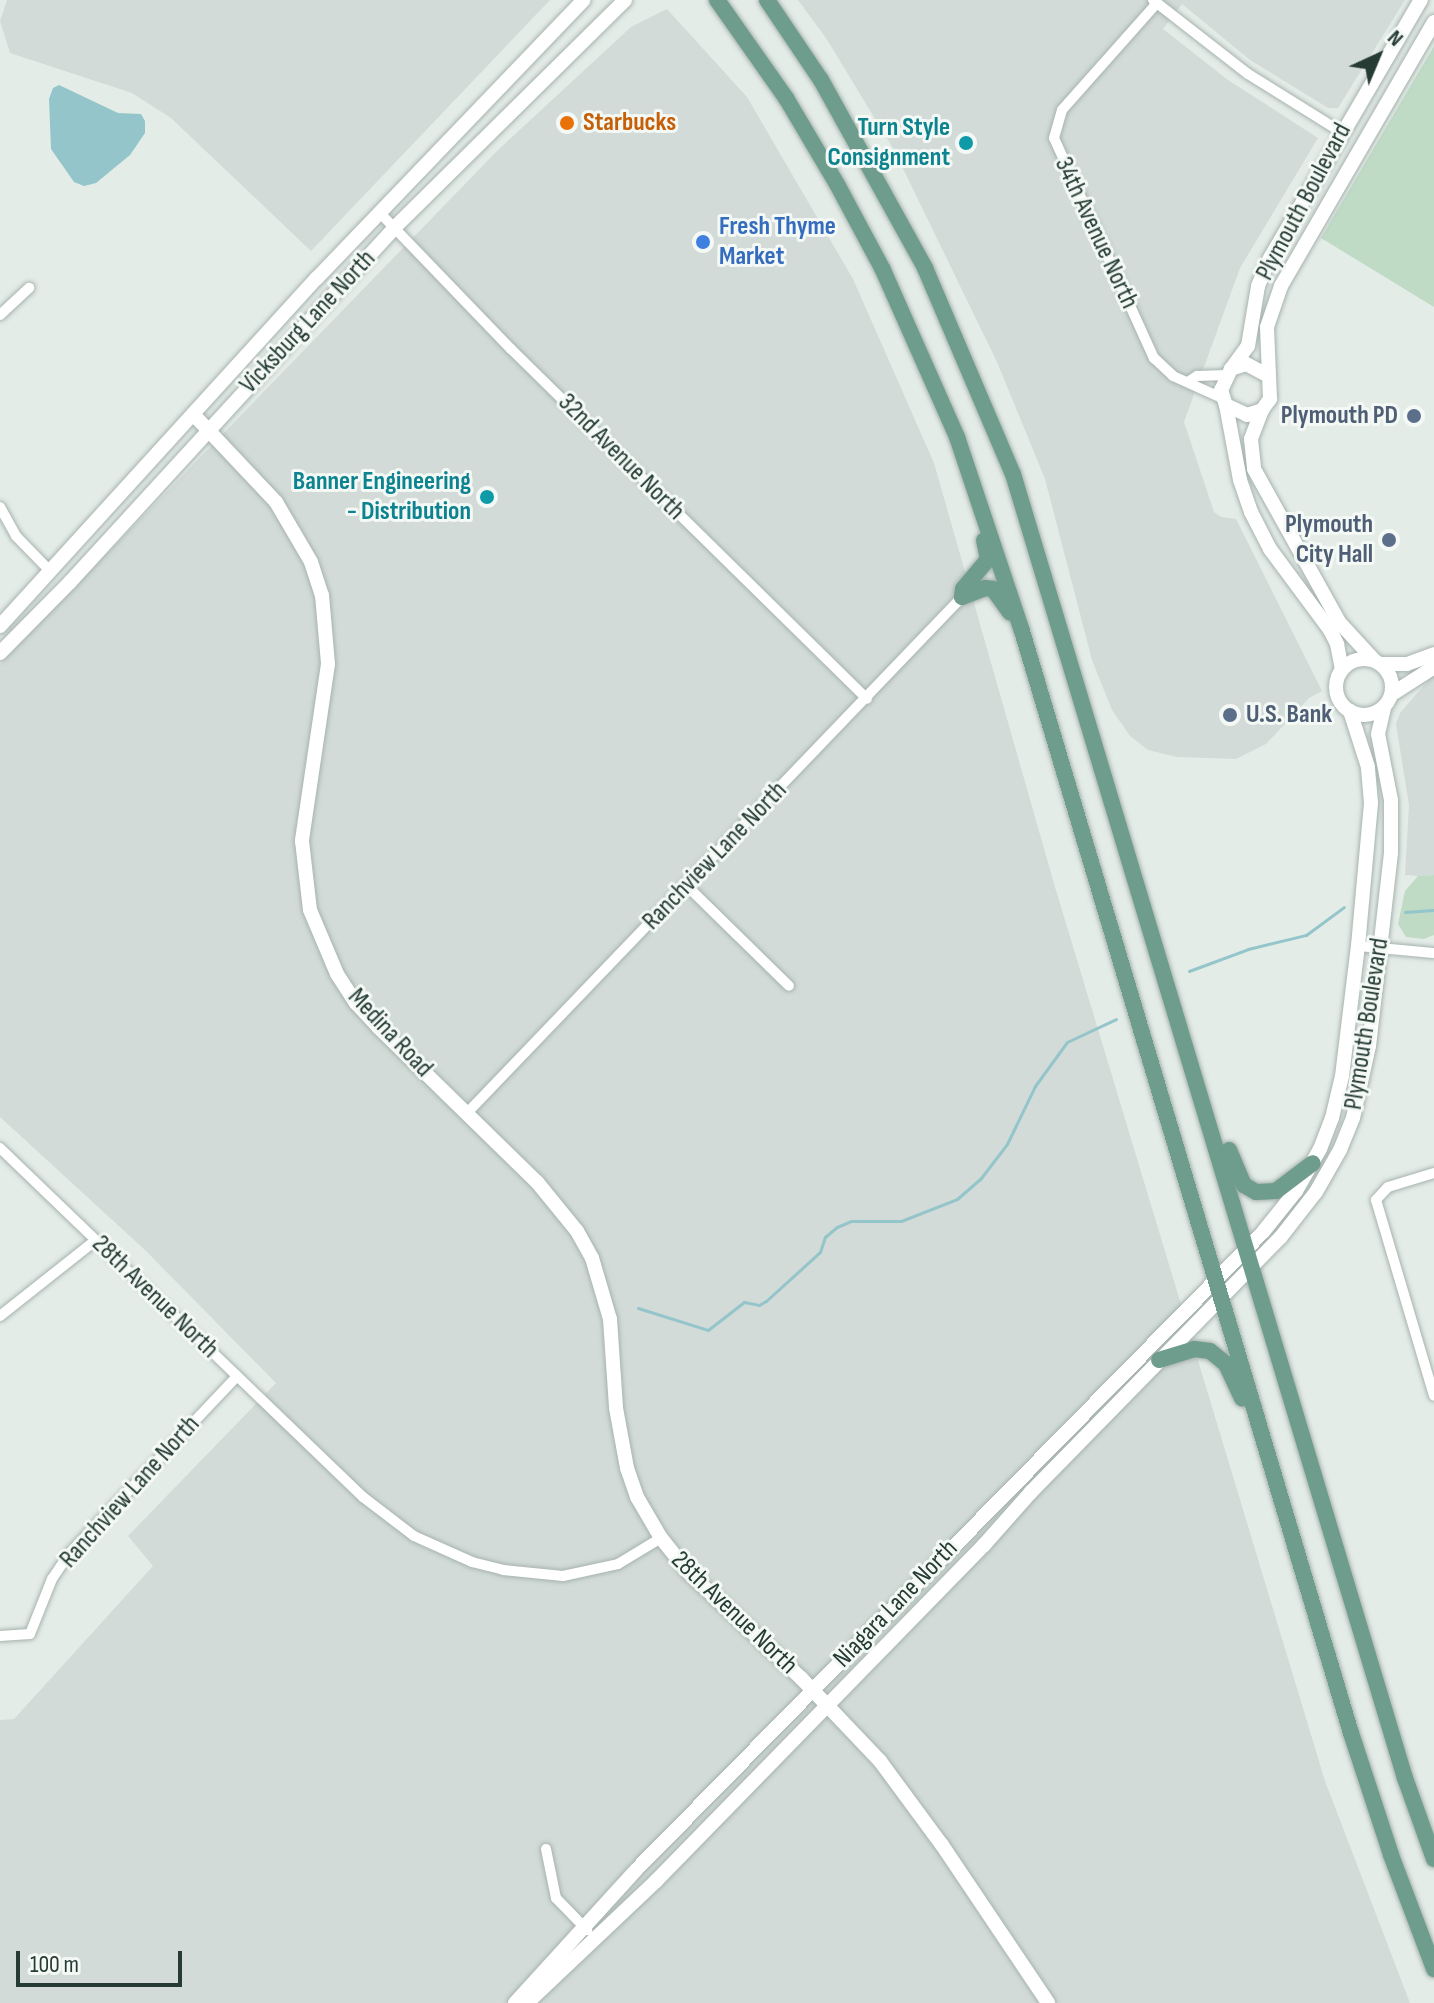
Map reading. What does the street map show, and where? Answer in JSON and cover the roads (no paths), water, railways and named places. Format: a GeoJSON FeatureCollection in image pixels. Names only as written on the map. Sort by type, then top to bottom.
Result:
{"type":"FeatureCollection","features":[{"type":"Feature","properties":{"kind":"main road"},"geometry":{"type":"LineString","coordinates":[[717,0],[786,98],[838,186],[890,284],[957,437],[1022,631],[1351,1733],[1391,1855],[1434,1969]]}},
{"type":"Feature","properties":{"kind":"main road"},"geometry":{"type":"LineString","coordinates":[[767,0],[821,80],[873,168],[931,280],[984,401],[1038,551],[1405,1778],[1434,1859]]}},
{"type":"Feature","properties":{"kind":"main road"},"geometry":{"type":"LineString","coordinates":[[942,403],[950,444],[988,553],[984,567],[963,589],[962,597],[985,588],[993,589],[1022,631]]}},
{"type":"Feature","properties":{"kind":"main road"},"geometry":{"type":"LineString","coordinates":[[1194,1069],[1217,1112],[1244,1185],[1256,1192],[1276,1191],[1313,1163]]}},
{"type":"Feature","properties":{"kind":"main road"},"geometry":{"type":"LineString","coordinates":[[1159,1360],[1194,1349],[1210,1351],[1221,1358],[1264,1443]]}},
{"type":"Feature","properties":{"kind":"street","name":"Vicksburg Lane North"},"geometry":{"type":"LineString","coordinates":[[0,626],[379,212],[584,0]]}},
{"type":"Feature","properties":{"kind":"street","name":"Vicksburg Lane North"},"geometry":{"type":"LineString","coordinates":[[0,653],[395,227],[625,0]]}},
{"type":"Feature","properties":{"kind":"street","name":"Plymouth Boulevard"},"geometry":{"type":"LineString","coordinates":[[1228,372],[1248,346],[1258,286],[1270,258],[1421,0]]}},
{"type":"Feature","properties":{"kind":"street"},"geometry":{"type":"LineString","coordinates":[[1155,2],[1248,74],[1341,132]]}},
{"type":"Feature","properties":{"kind":"street","name":"34th Avenue North"},"geometry":{"type":"LineString","coordinates":[[1155,2],[1062,110],[1054,126],[1054,138],[1117,275],[1144,343],[1163,368],[1224,402]]}},
{"type":"Feature","properties":{"kind":"street","name":"Plymouth Boulevard"},"geometry":{"type":"LineString","coordinates":[[1267,375],[1267,327],[1288,272],[1434,22]]}},
{"type":"Feature","properties":{"kind":"street","name":"32nd Avenue North"},"geometry":{"type":"LineString","coordinates":[[379,212],[511,349],[867,699]]}},
{"type":"Feature","properties":{"kind":"street"},"geometry":{"type":"LineString","coordinates":[[0,315],[29,288]]}},
{"type":"Feature","properties":{"kind":"street"},"geometry":{"type":"LineString","coordinates":[[1188,382],[1197,376],[1228,372],[1246,364],[1267,375],[1271,393],[1251,439],[1254,469],[1339,622],[1390,676],[1388,701]]}},
{"type":"Feature","properties":{"kind":"street"},"geometry":{"type":"LineString","coordinates":[[1228,372],[1224,402],[1240,480],[1251,512],[1270,549],[1337,644],[1342,670],[1337,692],[1350,711],[1368,715],[1434,667]]}},
{"type":"Feature","properties":{"kind":"street"},"geometry":{"type":"LineString","coordinates":[[1224,402],[1239,414],[1262,410]]}},
{"type":"Feature","properties":{"kind":"street","name":"Medina Road"},"geometry":{"type":"LineString","coordinates":[[193,414],[283,512],[311,562],[322,595],[328,664],[302,841],[306,887],[321,943],[356,1003],[559,1205],[592,1258],[610,1319],[616,1408],[623,1453],[637,1497],[661,1538]]}},
{"type":"Feature","properties":{"kind":"street"},"geometry":{"type":"LineString","coordinates":[[0,507],[16,536],[50,571]]}},
{"type":"Feature","properties":{"kind":"street","name":"Ranchview Lane North"},"geometry":{"type":"LineString","coordinates":[[467,1113],[962,597]]}},
{"type":"Feature","properties":{"kind":"street"},"geometry":{"type":"LineString","coordinates":[[1342,670],[1355,660],[1407,664],[1434,654]]}},
{"type":"Feature","properties":{"kind":"street","name":"Plymouth Boulevard"},"geometry":{"type":"LineString","coordinates":[[1220,1297],[1253,1266],[1305,1208],[1340,1150],[1363,1084],[1382,948],[1392,814],[1378,734],[1388,701]]}},
{"type":"Feature","properties":{"kind":"street","name":"Plymouth Boulevard"},"geometry":{"type":"LineString","coordinates":[[1214,1278],[1247,1248],[1286,1205],[1313,1163],[1332,1118],[1342,1076],[1371,803],[1368,767],[1350,711]]}},
{"type":"Feature","properties":{"kind":"street"},"geometry":{"type":"LineString","coordinates":[[686,885],[789,986]]}},
{"type":"Feature","properties":{"kind":"street"},"geometry":{"type":"LineString","coordinates":[[1358,946],[1434,953]]}},
{"type":"Feature","properties":{"kind":"street","name":"28th Avenue North"},"geometry":{"type":"LineString","coordinates":[[0,1148],[387,1518],[414,1536],[472,1562],[503,1570],[563,1576],[618,1564],[661,1538],[689,1573],[812,1690],[880,1761],[942,1845],[1048,2003]]}},
{"type":"Feature","properties":{"kind":"street"},"geometry":{"type":"LineString","coordinates":[[1434,1173],[1388,1187],[1379,1194],[1377,1207],[1434,1396]]}},
{"type":"Feature","properties":{"kind":"street"},"geometry":{"type":"LineString","coordinates":[[0,1316],[96,1240]]}},
{"type":"Feature","properties":{"kind":"street","name":"Niagara Lane North"},"geometry":{"type":"LineString","coordinates":[[515,2003],[583,1926],[1214,1278]]}},
{"type":"Feature","properties":{"kind":"street","name":"Niagara Lane North"},"geometry":{"type":"LineString","coordinates":[[527,2003],[597,1938],[827,1706],[1220,1297]]}},
{"type":"Feature","properties":{"kind":"street","name":"Ranchview Lane North"},"geometry":{"type":"LineString","coordinates":[[0,1636],[30,1634],[52,1579],[68,1555],[237,1376]]}},
{"type":"Feature","properties":{"kind":"street"},"geometry":{"type":"LineString","coordinates":[[546,1849],[556,1898],[597,1938]]}},
{"type":"Feature","properties":{"kind":"water"},"geometry":{"type":"Polygon","coordinates":[[[59,85],[118,113],[141,114],[145,121],[145,133],[130,155],[96,183],[84,186],[74,182],[51,149],[49,99],[53,88],[59,85]]]}},
{"type":"Feature","properties":{"kind":"waterway"},"geometry":{"type":"LineString","coordinates":[[1189,971],[1248,949],[1306,935],[1344,907]]}},
{"type":"Feature","properties":{"kind":"waterway"},"geometry":{"type":"LineString","coordinates":[[1405,912],[1434,910]]}},
{"type":"Feature","properties":{"kind":"waterway"},"geometry":{"type":"LineString","coordinates":[[638,1308],[708,1330],[744,1302],[759,1305],[766,1301],[820,1252],[825,1237],[837,1227],[851,1221],[901,1221],[957,1199],[981,1178],[1007,1144],[1035,1086],[1067,1042],[1116,1019]]}},
{"type":"Feature","properties":{"kind":"place","name":"Starbucks"},"geometry":{"type":"Point","coordinates":[567,123]}},
{"type":"Feature","properties":{"kind":"place","name":"Turn Style Consignment"},"geometry":{"type":"Point","coordinates":[966,143]}},
{"type":"Feature","properties":{"kind":"place","name":"Fresh Thyme Market"},"geometry":{"type":"Point","coordinates":[703,242]}},
{"type":"Feature","properties":{"kind":"place","name":"Plymouth PD"},"geometry":{"type":"Point","coordinates":[1414,416]}},
{"type":"Feature","properties":{"kind":"place","name":"Banner Engineering - Distribution"},"geometry":{"type":"Point","coordinates":[487,497]}},
{"type":"Feature","properties":{"kind":"place","name":"Plymouth City Hall"},"geometry":{"type":"Point","coordinates":[1389,540]}},
{"type":"Feature","properties":{"kind":"place","name":"U.S. Bank"},"geometry":{"type":"Point","coordinates":[1230,715]}}]}
